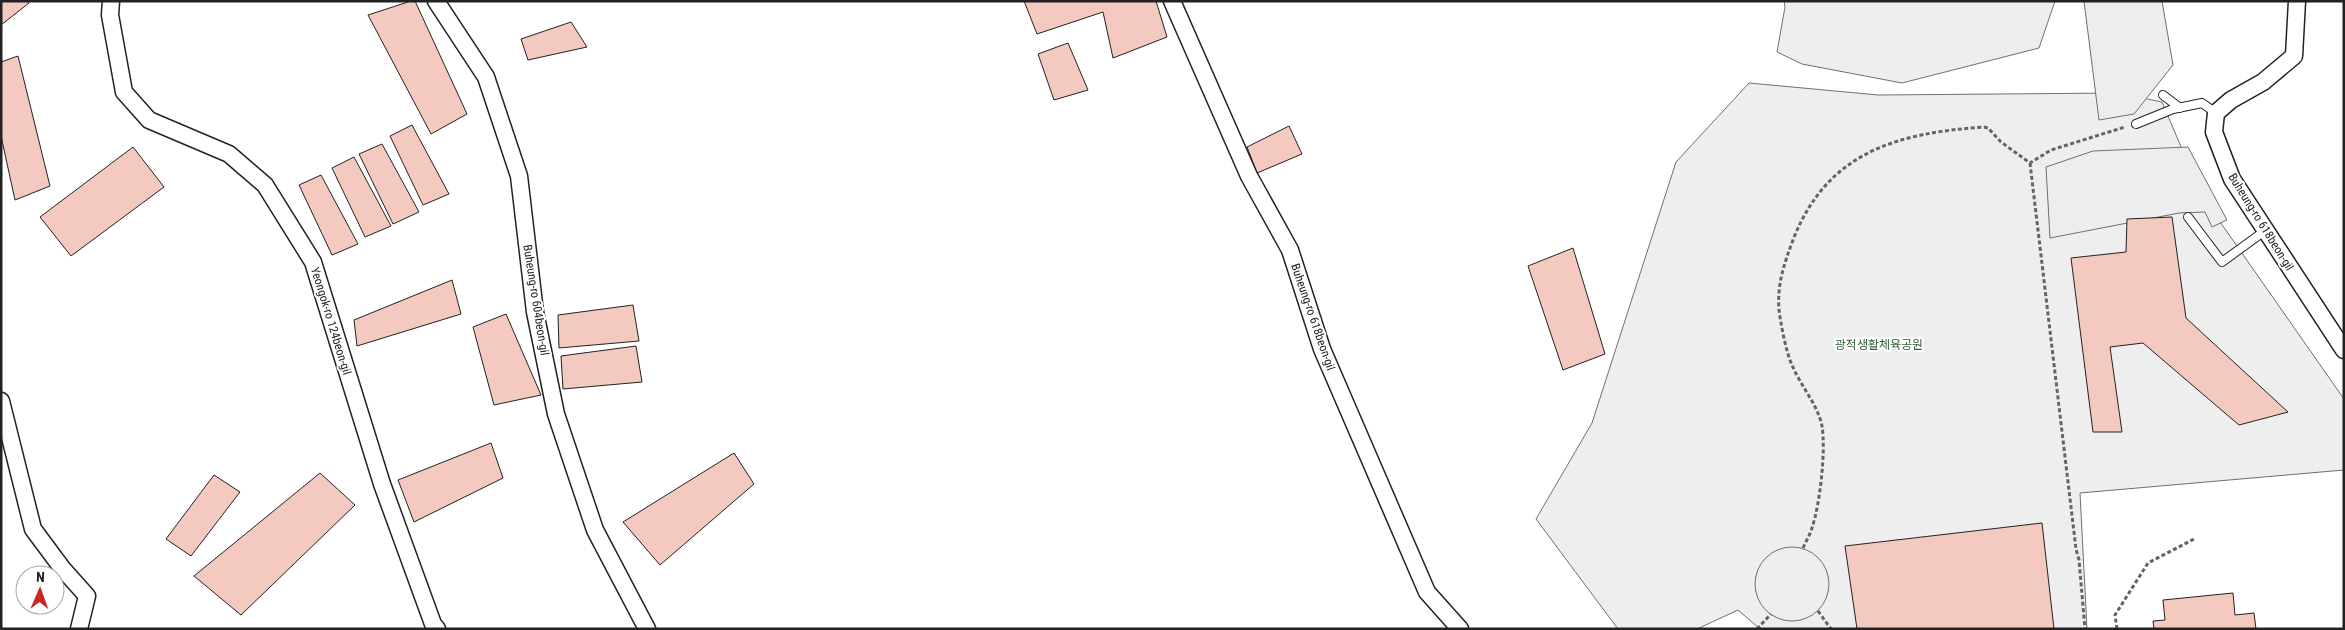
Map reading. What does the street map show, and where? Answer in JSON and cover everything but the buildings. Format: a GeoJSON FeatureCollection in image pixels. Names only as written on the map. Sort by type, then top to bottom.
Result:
{"type":"FeatureCollection","features":[{"type":"Feature","properties":{"kind":"street","name":"Yeongok-ro 124beon-gil"},"geometry":{"type":"LineString","coordinates":[[112,1],[110,15],[124,92],[149,120],[229,154],[265,185],[313,262],[382,484],[433,624],[437,629]]}},
{"type":"Feature","properties":{"kind":"street","name":"Buheung-ro 604beon-gil"},"geometry":{"type":"LineString","coordinates":[[436,1],[486,77],[519,176],[535,312],[556,414],[595,530],[647,629]]}},
{"type":"Feature","properties":{"kind":"street","name":"Buheung-ro 618beon-gil"},"geometry":{"type":"LineString","coordinates":[[1172,1],[1249,176],[1290,250],[1322,349],[1427,592],[1460,629]]}},
{"type":"Feature","properties":{"kind":"street"},"geometry":{"type":"LineString","coordinates":[[2216,113],[2231,100],[2263,82],[2294,56],[2296,1]]}},
{"type":"Feature","properties":{"kind":"street","name":"Buheung-ro 618beon-gil"},"geometry":{"type":"LineString","coordinates":[[2216,113],[2214,132],[2232,179],[2344,350]]}},
{"type":"Feature","properties":{"kind":"street"},"geometry":{"type":"LineString","coordinates":[[1,401],[33,529],[62,568],[87,596],[79,629]]}},
{"type":"Feature","properties":{"kind":"lane"},"geometry":{"type":"LineString","coordinates":[[2163,95],[2180,108]]}},
{"type":"Feature","properties":{"kind":"lane"},"geometry":{"type":"LineString","coordinates":[[2136,124],[2180,108],[2202,104],[2216,113]]}},
{"type":"Feature","properties":{"kind":"lane"},"geometry":{"type":"LineString","coordinates":[[2188,217],[2222,262],[2266,230]]}},
{"type":"Feature","properties":{"kind":"path"},"geometry":{"type":"LineString","coordinates":[[2030,163],[2051,150],[2136,124]]}},
{"type":"Feature","properties":{"kind":"path"},"geometry":{"type":"LineString","coordinates":[[1803,548],[1812,527],[1819,495],[1822,425],[1791,364],[1779,310],[1781,273],[1801,220],[1814,197],[1847,164],[1892,141],[1942,130],[1988,128],[2000,142],[2030,163],[2076,550],[2079,560],[2085,629]]}},
{"type":"Feature","properties":{"kind":"path"},"geometry":{"type":"LineString","coordinates":[[2116,629],[2115,615],[2148,563],[2194,539]]}},
{"type":"Feature","properties":{"kind":"path"},"geometry":{"type":"LineString","coordinates":[[1818,611],[1831,629]]}},
{"type":"Feature","properties":{"kind":"path"},"geometry":{"type":"LineString","coordinates":[[1757,629],[1771,614]]}},
{"type":"Feature","properties":{"kind":"green space"},"geometry":{"type":"Polygon","coordinates":[[[1784,1],[2055,1],[2039,48],[1902,83],[1802,64],[1777,52],[1785,7],[1784,1]]]}},
{"type":"Feature","properties":{"kind":"green space","name":"광적생활체육공원"},"geometry":{"type":"Polygon","coordinates":[[[1749,83],[1878,95],[2118,93],[2162,102],[2202,196],[2344,399],[2344,470],[2080,493],[2087,629],[1760,629],[1738,610],[1697,629],[1618,629],[1536,519],[1592,423],[1676,162],[1749,83]]]}},
{"type":"Feature","properties":{"kind":"shaded area"},"geometry":{"type":"Polygon","coordinates":[[[2084,1],[2162,1],[2173,65],[2134,114],[2099,120],[2084,1]]]}},
{"type":"Feature","properties":{"kind":"shaded area"},"geometry":{"type":"Polygon","coordinates":[[[2188,147],[2227,220],[2212,227],[2205,212],[2179,213],[2050,238],[2046,167],[2093,151],[2188,147]]]}},
{"type":"Feature","properties":{"kind":"shaded area"},"geometry":{"type":"Polygon","coordinates":[[[1792,547],[1813,553],[1823,563],[1829,584],[1823,605],[1813,615],[1792,621],[1771,615],[1761,605],[1755,584],[1761,563],[1771,553],[1792,547]]]}}]}
